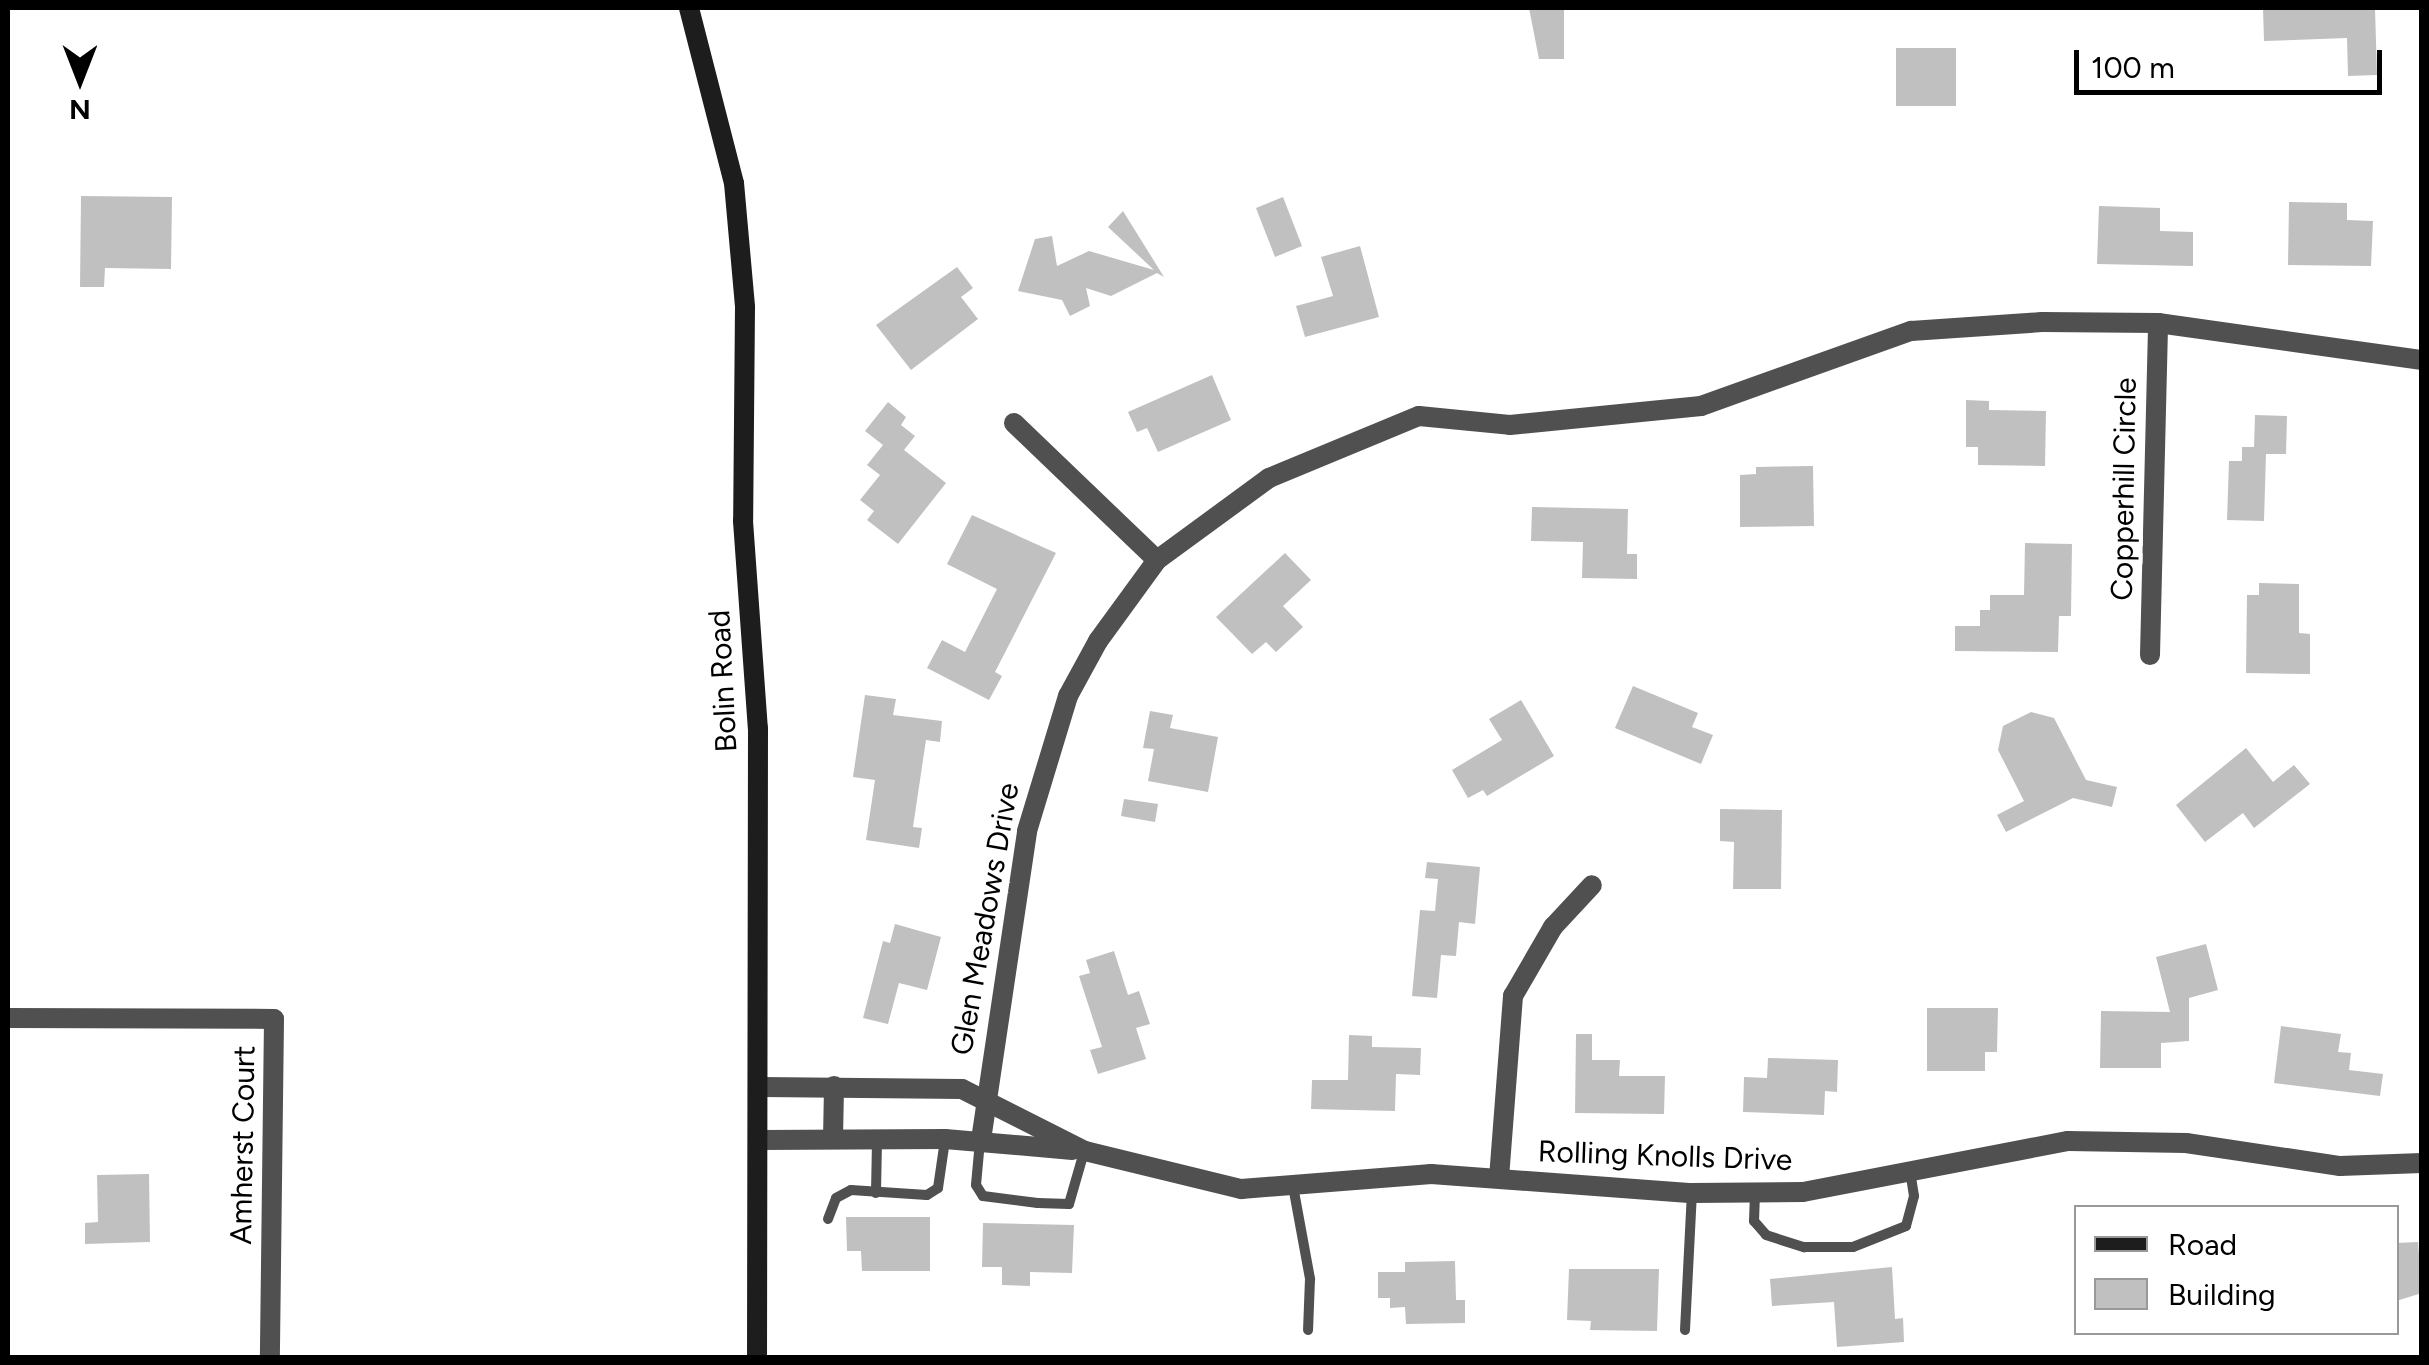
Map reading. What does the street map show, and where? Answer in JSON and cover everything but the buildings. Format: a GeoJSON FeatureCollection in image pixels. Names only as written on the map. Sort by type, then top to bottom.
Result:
{"type":"FeatureCollection","features":[{"type":"Feature","properties":{"kind":"street","name":"Bolin Road"},"geometry":{"type":"LineString","coordinates":[[689,8],[726,146],[743,263],[742,520],[758,712],[758,1358]]}},
{"type":"Feature","properties":{"kind":"street","name":"Glen Meadows Drive"},"geometry":{"type":"LineString","coordinates":[[980,1140],[1019,871],[1049,747],[1082,668],[1157,560],[1268,478],[1419,416],[1510,424],[1701,406],[1911,331],[2042,322],[2158,323],[2422,360]]}},
{"type":"Feature","properties":{"kind":"street","name":"Copperhill Circle"},"geometry":{"type":"LineString","coordinates":[[2150,655],[2158,323]]}},
{"type":"Feature","properties":{"kind":"street"},"geometry":{"type":"LineString","coordinates":[[1014,423],[1157,560]]}},
{"type":"Feature","properties":{"kind":"street"},"geometry":{"type":"LineString","coordinates":[[1499,1178],[1513,996],[1552,927],[1592,885]]}},
{"type":"Feature","properties":{"kind":"street","name":"Amherst Court"},"geometry":{"type":"LineString","coordinates":[[8,1018],[274,1019],[270,1358]]}},
{"type":"Feature","properties":{"kind":"street"},"geometry":{"type":"LineString","coordinates":[[832,1138],[834,1086]]}},
{"type":"Feature","properties":{"kind":"street","name":"Rolling Knolls Drive"},"geometry":{"type":"LineString","coordinates":[[760,1087],[962,1089],[1085,1151]]}},
{"type":"Feature","properties":{"kind":"street","name":"Rolling Knolls Drive"},"geometry":{"type":"LineString","coordinates":[[759,1140],[980,1140],[1085,1151],[1204,1184],[1293,1186],[1380,1176],[1499,1178],[1692,1193],[1838,1189],[2009,1149],[2122,1140],[2340,1166],[2422,1162]]}},
{"type":"Feature","properties":{"kind":"lane"},"geometry":{"type":"LineString","coordinates":[[828,1219],[836,1198],[851,1190],[927,1196],[938,1188],[945,1138]]}},
{"type":"Feature","properties":{"kind":"lane"},"geometry":{"type":"LineString","coordinates":[[876,1193],[877,1139]]}},
{"type":"Feature","properties":{"kind":"lane"},"geometry":{"type":"LineString","coordinates":[[980,1140],[976,1185],[983,1196],[1038,1203],[1069,1204],[1085,1151]]}},
{"type":"Feature","properties":{"kind":"lane"},"geometry":{"type":"LineString","coordinates":[[1755,1193],[1754,1222],[1766,1235],[1804,1246],[1853,1247],[1906,1226],[1914,1196],[1910,1171]]}},
{"type":"Feature","properties":{"kind":"lane"},"geometry":{"type":"LineString","coordinates":[[1293,1186],[1310,1279],[1308,1330]]}},
{"type":"Feature","properties":{"kind":"lane"},"geometry":{"type":"LineString","coordinates":[[1685,1330],[1692,1193]]}}]}
